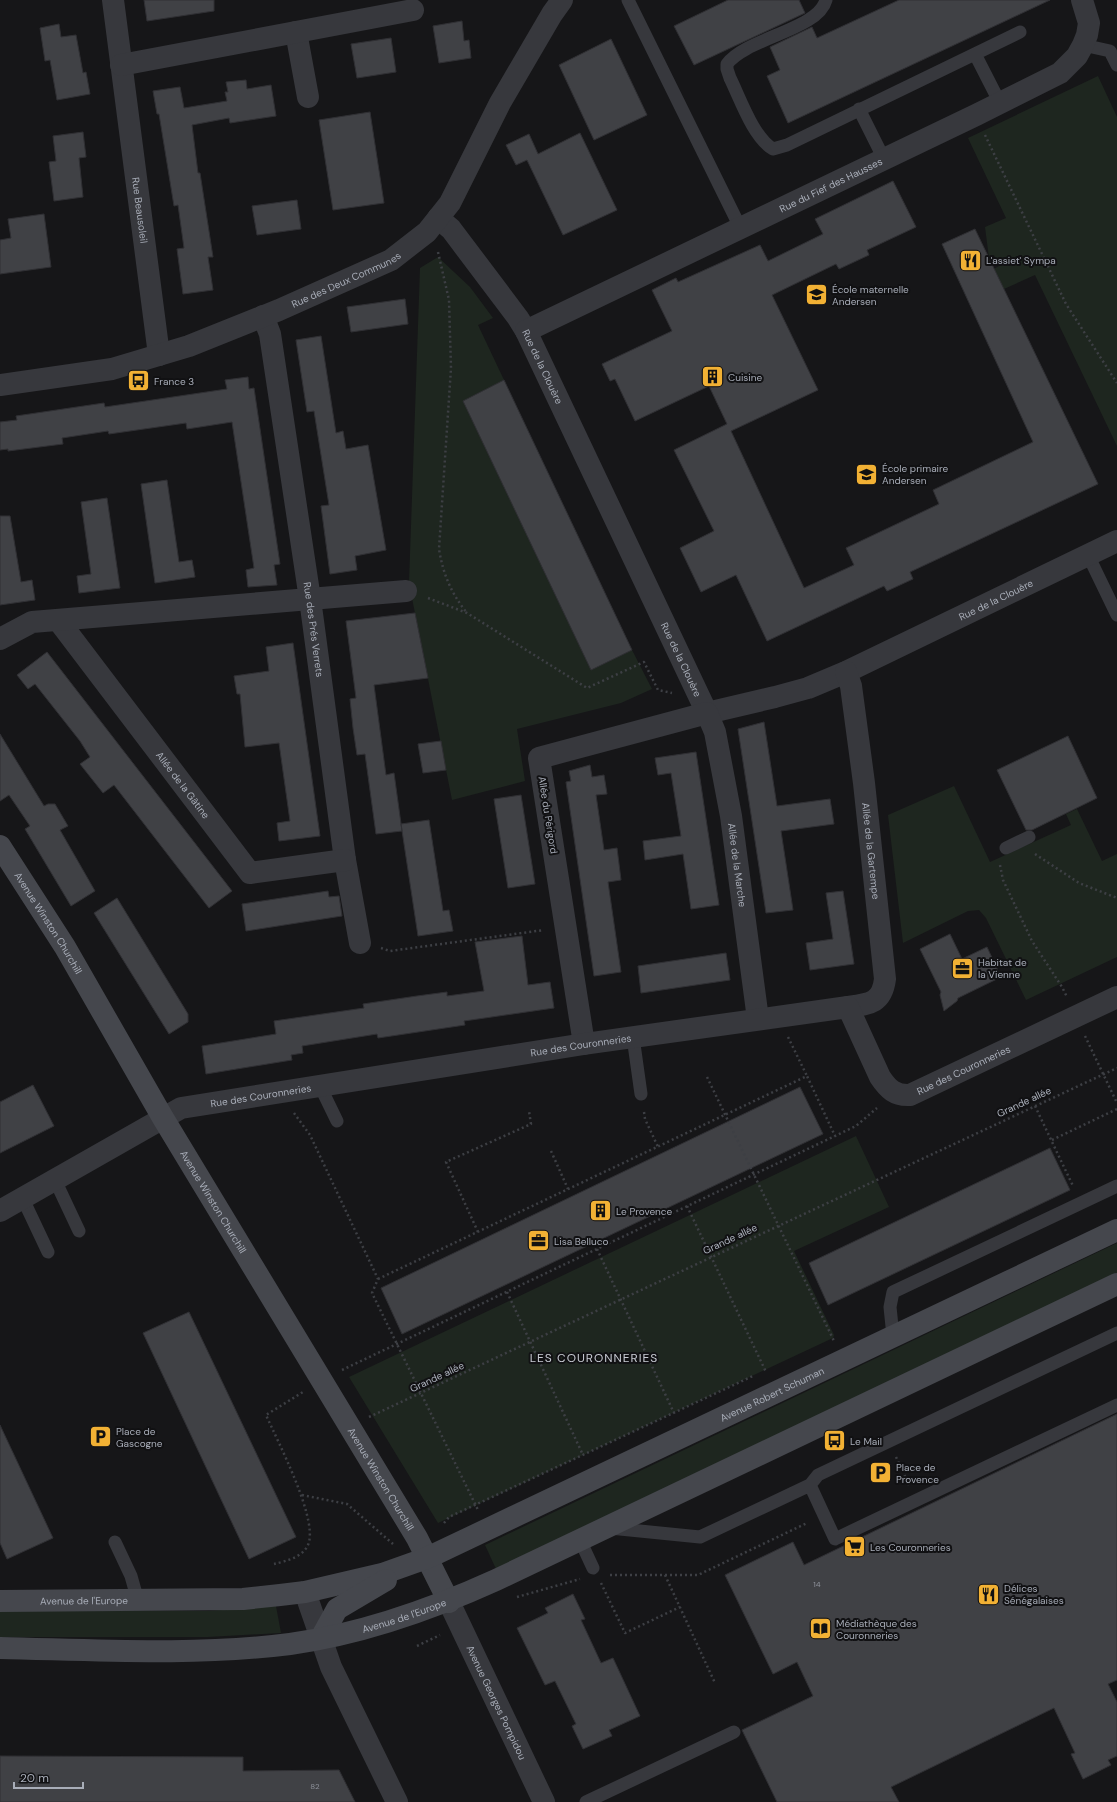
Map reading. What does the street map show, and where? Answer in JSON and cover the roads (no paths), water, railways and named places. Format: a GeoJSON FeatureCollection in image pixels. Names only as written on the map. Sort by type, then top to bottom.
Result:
{"type":"FeatureCollection","features":[{"type":"Feature","properties":{"kind":"main road","name":"Avenue Winston Churchill"},"geometry":{"type":"LineString","coordinates":[[0,846],[65,947],[163,1118],[417,1538],[422,1560]]}},
{"type":"Feature","properties":{"kind":"main road","name":"Avenue Robert Schuman"},"geometry":{"type":"LineString","coordinates":[[422,1560],[1117,1230]]}},
{"type":"Feature","properties":{"kind":"main road"},"geometry":{"type":"LineString","coordinates":[[449,1602],[1117,1284]]}},
{"type":"Feature","properties":{"kind":"main road"},"geometry":{"type":"LineString","coordinates":[[321,1638],[337,1609],[422,1560]]}},
{"type":"Feature","properties":{"kind":"main road","name":"Avenue de l'Europe"},"geometry":{"type":"LineString","coordinates":[[0,1601],[242,1599],[305,1592],[382,1574],[422,1560],[449,1602],[402,1619],[289,1644],[209,1650],[130,1651],[0,1648]]}},
{"type":"Feature","properties":{"kind":"street","name":"Rue Beausoleil"},"geometry":{"type":"LineString","coordinates":[[113,0],[159,355]]}},
{"type":"Feature","properties":{"kind":"street","name":"Rue des Deux Communes"},"geometry":{"type":"LineString","coordinates":[[0,385],[112,369],[189,346],[263,316],[391,260],[428,232],[445,223],[450,203],[500,103],[552,14],[562,0]]}},
{"type":"Feature","properties":{"kind":"street","name":"Rue du Fief des Hausses"},"geometry":{"type":"LineString","coordinates":[[526,331],[976,115],[1060,73],[1077,56],[1083,45],[1089,23],[1082,0]]}},
{"type":"Feature","properties":{"kind":"street"},"geometry":{"type":"LineString","coordinates":[[121,65],[413,10]]}},
{"type":"Feature","properties":{"kind":"street"},"geometry":{"type":"LineString","coordinates":[[296,32],[308,96]]}},
{"type":"Feature","properties":{"kind":"street","name":"Rue de la Clouère"},"geometry":{"type":"LineString","coordinates":[[445,223],[518,318],[526,331],[707,713],[782,696],[808,688],[846,672],[1117,541]]}},
{"type":"Feature","properties":{"kind":"street","name":"Rue des Prés Verrets"},"geometry":{"type":"LineString","coordinates":[[263,316],[270,334],[310,599],[346,860],[360,943]]}},
{"type":"Feature","properties":{"kind":"street"},"geometry":{"type":"LineString","coordinates":[[0,640],[32,622],[406,591]]}},
{"type":"Feature","properties":{"kind":"street","name":"Allée de la Gâtine"},"geometry":{"type":"LineString","coordinates":[[58,620],[250,873],[346,860]]}},
{"type":"Feature","properties":{"kind":"street","name":"Allée de la Gartempe"},"geometry":{"type":"LineString","coordinates":[[846,672],[851,686],[864,776],[885,979],[884,991],[876,1000],[864,1005],[848,1007]]}},
{"type":"Feature","properties":{"kind":"street","name":"Allée du Périgord"},"geometry":{"type":"LineString","coordinates":[[584,1044],[539,758],[707,713]]}},
{"type":"Feature","properties":{"kind":"street","name":"Allée de la Marche"},"geometry":{"type":"LineString","coordinates":[[707,713],[715,732],[731,816],[758,1019]]}},
{"type":"Feature","properties":{"kind":"street","name":"Rue des Couronneries"},"geometry":{"type":"LineString","coordinates":[[0,1211],[181,1108],[584,1044],[848,1007],[880,1077],[887,1087],[902,1096],[910,1095],[1117,997]]}},
{"type":"Feature","properties":{"kind":"street"},"geometry":{"type":"LineString","coordinates":[[305,1592],[331,1667],[397,1802]]}},
{"type":"Feature","properties":{"kind":"street","name":"Avenue Georges Pompidou"},"geometry":{"type":"LineString","coordinates":[[449,1602],[544,1802]]}},
{"type":"Feature","properties":{"kind":"lane"},"geometry":{"type":"LineString","coordinates":[[628,0],[740,227]]}},
{"type":"Feature","properties":{"kind":"lane"},"geometry":{"type":"LineString","coordinates":[[826,0],[824,6],[812,17],[736,56],[727,64],[727,69],[756,131],[766,145],[773,149],[787,145],[1020,32]]}},
{"type":"Feature","properties":{"kind":"lane"},"geometry":{"type":"LineString","coordinates":[[1083,45],[1114,49],[1117,65]]}},
{"type":"Feature","properties":{"kind":"lane"},"geometry":{"type":"LineString","coordinates":[[975,54],[1000,103]]}},
{"type":"Feature","properties":{"kind":"lane"},"geometry":{"type":"LineString","coordinates":[[859,109],[884,159]]}},
{"type":"Feature","properties":{"kind":"lane"},"geometry":{"type":"LineString","coordinates":[[1088,555],[1117,615]]}},
{"type":"Feature","properties":{"kind":"lane"},"geometry":{"type":"LineString","coordinates":[[1006,848],[1024,840]]}},
{"type":"Feature","properties":{"kind":"lane"},"geometry":{"type":"LineString","coordinates":[[633,1037],[641,1094]]}},
{"type":"Feature","properties":{"kind":"lane"},"geometry":{"type":"LineString","coordinates":[[320,1086],[337,1121]]}},
{"type":"Feature","properties":{"kind":"lane"},"geometry":{"type":"LineString","coordinates":[[55,1180],[79,1231]]}},
{"type":"Feature","properties":{"kind":"lane"},"geometry":{"type":"LineString","coordinates":[[892,1336],[890,1307],[893,1292],[1117,1186]]}},
{"type":"Feature","properties":{"kind":"lane"},"geometry":{"type":"LineString","coordinates":[[23,1199],[48,1252]]}},
{"type":"Feature","properties":{"kind":"lane"},"geometry":{"type":"LineString","coordinates":[[608,1527],[700,1537],[810,1485],[818,1475],[1117,1333]]}},
{"type":"Feature","properties":{"kind":"lane"},"geometry":{"type":"LineString","coordinates":[[810,1485],[835,1539],[1117,1404]]}},
{"type":"Feature","properties":{"kind":"lane"},"geometry":{"type":"LineString","coordinates":[[580,1540],[595,1571]]}},
{"type":"Feature","properties":{"kind":"lane"},"geometry":{"type":"LineString","coordinates":[[115,1542],[131,1576],[138,1601]]}},
{"type":"Feature","properties":{"kind":"lane"},"geometry":{"type":"LineString","coordinates":[[586,1802],[734,1732]]}},
{"type":"Feature","properties":{"kind":"place","name":"L'assiet' Sympa"},"geometry":{"type":"Point","coordinates":[971,260]}},
{"type":"Feature","properties":{"kind":"place","name":"École maternelle Andersen"},"geometry":{"type":"Point","coordinates":[816,295]}},
{"type":"Feature","properties":{"kind":"place","name":"Cuisine"},"geometry":{"type":"Point","coordinates":[713,377]}},
{"type":"Feature","properties":{"kind":"place","name":"France 3"},"geometry":{"type":"Point","coordinates":[139,381]}},
{"type":"Feature","properties":{"kind":"place","name":"École primaire Andersen"},"geometry":{"type":"Point","coordinates":[867,474]}},
{"type":"Feature","properties":{"kind":"place","name":"Habitat de la Vienne"},"geometry":{"type":"Point","coordinates":[963,968]}},
{"type":"Feature","properties":{"kind":"place","name":"Le Provence"},"geometry":{"type":"Point","coordinates":[601,1211]}},
{"type":"Feature","properties":{"kind":"place","name":"Lisa Belluco"},"geometry":{"type":"Point","coordinates":[538,1241]}},
{"type":"Feature","properties":{"kind":"place","name":"Place de Gascogne"},"geometry":{"type":"Point","coordinates":[100,1437]}},
{"type":"Feature","properties":{"kind":"place","name":"Le Mail"},"geometry":{"type":"Point","coordinates":[834,1441]}},
{"type":"Feature","properties":{"kind":"place","name":"Place de Provence"},"geometry":{"type":"Point","coordinates":[881,1473]}},
{"type":"Feature","properties":{"kind":"place","name":"Les Couronneries"},"geometry":{"type":"Point","coordinates":[854,1547]}},
{"type":"Feature","properties":{"kind":"place","name":"Délices Sénégalaises"},"geometry":{"type":"Point","coordinates":[988,1594]}},
{"type":"Feature","properties":{"kind":"place","name":"Médiathèque des Couronneries"},"geometry":{"type":"Point","coordinates":[821,1629]}},
{"type":"Feature","properties":{"kind":"district","name":"LES COURONNERIES"},"geometry":{"type":"Point","coordinates":[594,1358]}}]}
